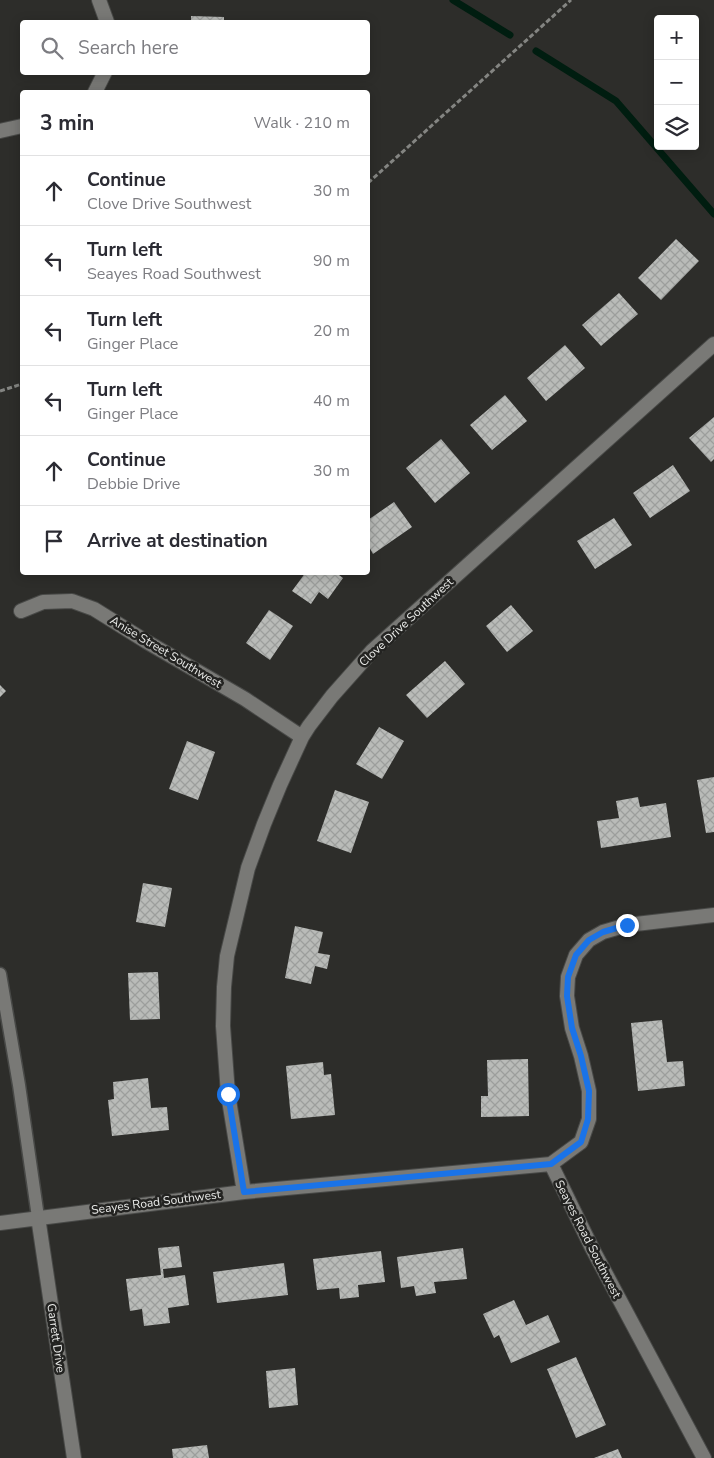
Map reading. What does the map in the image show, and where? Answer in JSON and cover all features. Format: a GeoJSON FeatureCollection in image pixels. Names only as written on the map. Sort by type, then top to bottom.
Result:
{"type":"FeatureCollection","features":[{"type":"Feature","properties":{"kind":"street"},"geometry":{"type":"LineString","coordinates":[[100,0],[106,20]]}},
{"type":"Feature","properties":{"kind":"street"},"geometry":{"type":"LineString","coordinates":[[96,90],[104,75]]}},
{"type":"Feature","properties":{"kind":"street"},"geometry":{"type":"LineString","coordinates":[[0,131],[20,126]]}},
{"type":"Feature","properties":{"kind":"street","name":"Clove Drive Southwest"},"geometry":{"type":"LineString","coordinates":[[244,1192],[228,1094],[224,1026],[224,987],[227,956],[248,868],[280,785],[302,737],[332,696],[372,651],[714,344]]}},
{"type":"Feature","properties":{"kind":"street","name":"Anise Street Southwest"},"geometry":{"type":"LineString","coordinates":[[21,611],[43,602],[72,601],[94,609],[245,699],[302,737]]}},
{"type":"Feature","properties":{"kind":"street"},"geometry":{"type":"LineString","coordinates":[[551,1164],[581,1142],[588,1119],[589,1091],[572,1028],[567,996],[568,977],[576,955],[589,940],[603,932],[627,925],[714,915]]}},
{"type":"Feature","properties":{"kind":"street","name":"Seayes Road Southwest"},"geometry":{"type":"LineString","coordinates":[[0,1222],[244,1192],[551,1164],[592,1248],[704,1458]]}},
{"type":"Feature","properties":{"kind":"street","name":"Garrett Drive"},"geometry":{"type":"LineString","coordinates":[[38,1217],[74,1458]]}},
{"type":"Feature","properties":{"kind":"lane"},"geometry":{"type":"LineString","coordinates":[[0,974],[19,1085],[38,1217]]}},
{"type":"Feature","properties":{"kind":"path"},"geometry":{"type":"LineString","coordinates":[[370,180],[571,0]]}},
{"type":"Feature","properties":{"kind":"path"},"geometry":{"type":"LineString","coordinates":[[0,391],[20,385]]}},
{"type":"Feature","properties":{"kind":"building"},"geometry":{"type":"Polygon","coordinates":[[[191,16],[224,17],[224,20],[191,20],[191,16]]]}},
{"type":"Feature","properties":{"kind":"building"},"geometry":{"type":"Polygon","coordinates":[[[676,239],[699,261],[661,300],[638,278],[676,239]]]}},
{"type":"Feature","properties":{"kind":"building"},"geometry":{"type":"Polygon","coordinates":[[[619,293],[638,314],[601,346],[582,325],[619,293]]]}},
{"type":"Feature","properties":{"kind":"building"},"geometry":{"type":"Polygon","coordinates":[[[565,345],[585,368],[546,401],[527,378],[565,345]]]}},
{"type":"Feature","properties":{"kind":"building"},"geometry":{"type":"Polygon","coordinates":[[[505,395],[527,421],[492,450],[470,425],[505,395]]]}},
{"type":"Feature","properties":{"kind":"building"},"geometry":{"type":"Polygon","coordinates":[[[714,417],[714,459],[711,462],[689,438],[714,417]]]}},
{"type":"Feature","properties":{"kind":"building"},"geometry":{"type":"Polygon","coordinates":[[[441,439],[470,473],[435,503],[406,468],[441,439]]]}},
{"type":"Feature","properties":{"kind":"building"},"geometry":{"type":"Polygon","coordinates":[[[673,465],[690,491],[650,518],[633,493],[673,465]]]}},
{"type":"Feature","properties":{"kind":"building"},"geometry":{"type":"Polygon","coordinates":[[[394,502],[412,527],[373,554],[370,549],[370,519],[394,502]]]}},
{"type":"Feature","properties":{"kind":"building"},"geometry":{"type":"Polygon","coordinates":[[[614,518],[632,545],[595,569],[577,541],[614,518]]]}},
{"type":"Feature","properties":{"kind":"building"},"geometry":{"type":"Polygon","coordinates":[[[304,575],[339,575],[343,578],[328,599],[319,592],[311,604],[292,591],[304,575]]]}},
{"type":"Feature","properties":{"kind":"building"},"geometry":{"type":"Polygon","coordinates":[[[511,605],[533,631],[507,652],[486,626],[511,605]]]}},
{"type":"Feature","properties":{"kind":"building"},"geometry":{"type":"Polygon","coordinates":[[[269,610],[293,626],[270,660],[246,643],[269,610]]]}},
{"type":"Feature","properties":{"kind":"building"},"geometry":{"type":"Polygon","coordinates":[[[445,661],[465,684],[427,718],[406,695],[445,661]]]}},
{"type":"Feature","properties":{"kind":"building"},"geometry":{"type":"Polygon","coordinates":[[[0,685],[6,691],[0,697],[0,685]]]}},
{"type":"Feature","properties":{"kind":"building"},"geometry":{"type":"Polygon","coordinates":[[[379,727],[404,741],[382,779],[356,764],[379,727]]]}},
{"type":"Feature","properties":{"kind":"building"},"geometry":{"type":"Polygon","coordinates":[[[187,741],[215,752],[198,800],[169,789],[187,741]]]}},
{"type":"Feature","properties":{"kind":"building"},"geometry":{"type":"Polygon","coordinates":[[[714,777],[714,832],[706,833],[697,780],[714,777]]]}},
{"type":"Feature","properties":{"kind":"building"},"geometry":{"type":"Polygon","coordinates":[[[335,790],[369,802],[351,853],[317,841],[335,790]]]}},
{"type":"Feature","properties":{"kind":"building"},"geometry":{"type":"Polygon","coordinates":[[[638,797],[640,807],[666,803],[671,837],[601,848],[597,821],[619,818],[616,801],[638,797]]]}},
{"type":"Feature","properties":{"kind":"building"},"geometry":{"type":"Polygon","coordinates":[[[143,883],[172,888],[165,927],[136,922],[143,883]]]}},
{"type":"Feature","properties":{"kind":"building"},"geometry":{"type":"Polygon","coordinates":[[[295,926],[323,932],[318,953],[330,955],[327,969],[315,966],[311,984],[285,978],[295,926]]]}},
{"type":"Feature","properties":{"kind":"building"},"geometry":{"type":"Polygon","coordinates":[[[158,972],[160,1019],[130,1020],[128,973],[158,972]]]}},
{"type":"Feature","properties":{"kind":"building"},"geometry":{"type":"Polygon","coordinates":[[[662,1020],[667,1062],[683,1061],[685,1086],[638,1091],[631,1023],[662,1020]]]}},
{"type":"Feature","properties":{"kind":"building"},"geometry":{"type":"Polygon","coordinates":[[[528,1059],[529,1116],[481,1117],[481,1096],[488,1096],[487,1060],[528,1059]]]}},
{"type":"Feature","properties":{"kind":"building"},"geometry":{"type":"Polygon","coordinates":[[[323,1062],[324,1075],[331,1074],[335,1115],[291,1119],[286,1066],[323,1062]]]}},
{"type":"Feature","properties":{"kind":"building"},"geometry":{"type":"Polygon","coordinates":[[[148,1078],[151,1108],[167,1107],[169,1130],[112,1136],[108,1100],[114,1099],[113,1082],[148,1078]]]}},
{"type":"Feature","properties":{"kind":"building"},"geometry":{"type":"Polygon","coordinates":[[[179,1246],[182,1267],[163,1269],[164,1278],[185,1275],[189,1305],[168,1308],[170,1323],[144,1326],[142,1309],[130,1311],[126,1279],[161,1275],[158,1248],[179,1246]]]}},
{"type":"Feature","properties":{"kind":"building"},"geometry":{"type":"Polygon","coordinates":[[[463,1248],[467,1279],[434,1282],[436,1293],[416,1296],[414,1286],[401,1288],[397,1257],[463,1248]]]}},
{"type":"Feature","properties":{"kind":"building"},"geometry":{"type":"Polygon","coordinates":[[[381,1251],[385,1282],[358,1285],[359,1297],[340,1299],[339,1288],[317,1290],[313,1259],[381,1251]]]}},
{"type":"Feature","properties":{"kind":"building"},"geometry":{"type":"Polygon","coordinates":[[[284,1263],[288,1295],[217,1303],[213,1272],[284,1263]]]}},
{"type":"Feature","properties":{"kind":"building"},"geometry":{"type":"Polygon","coordinates":[[[514,1300],[526,1325],[548,1315],[560,1342],[511,1363],[499,1335],[494,1338],[483,1314],[514,1300]]]}},
{"type":"Feature","properties":{"kind":"building"},"geometry":{"type":"Polygon","coordinates":[[[576,1357],[606,1425],[576,1438],[547,1369],[576,1357]]]}},
{"type":"Feature","properties":{"kind":"building"},"geometry":{"type":"Polygon","coordinates":[[[295,1368],[298,1405],[269,1408],[266,1371],[295,1368]]]}},
{"type":"Feature","properties":{"kind":"building"},"geometry":{"type":"Polygon","coordinates":[[[207,1445],[209,1458],[173,1458],[172,1449],[207,1445]]]}},
{"type":"Feature","properties":{"kind":"building"},"geometry":{"type":"Polygon","coordinates":[[[618,1449],[622,1458],[594,1458],[618,1449]]]}},
{"type":"Feature","properties":{"kind":"waterway"},"geometry":{"type":"LineString","coordinates":[[453,0],[510,35]]}},
{"type":"Feature","properties":{"kind":"waterway"},"geometry":{"type":"LineString","coordinates":[[536,51],[616,101],[714,214]]}},
{"type":"Feature","properties":{"kind":"route"},"geometry":{"type":"LineString","coordinates":[[228,1094],[244,1192],[551,1164],[581,1142],[588,1119],[589,1091],[572,1028],[567,996],[568,977],[576,955],[589,940],[603,932],[627,925]]}}]}
